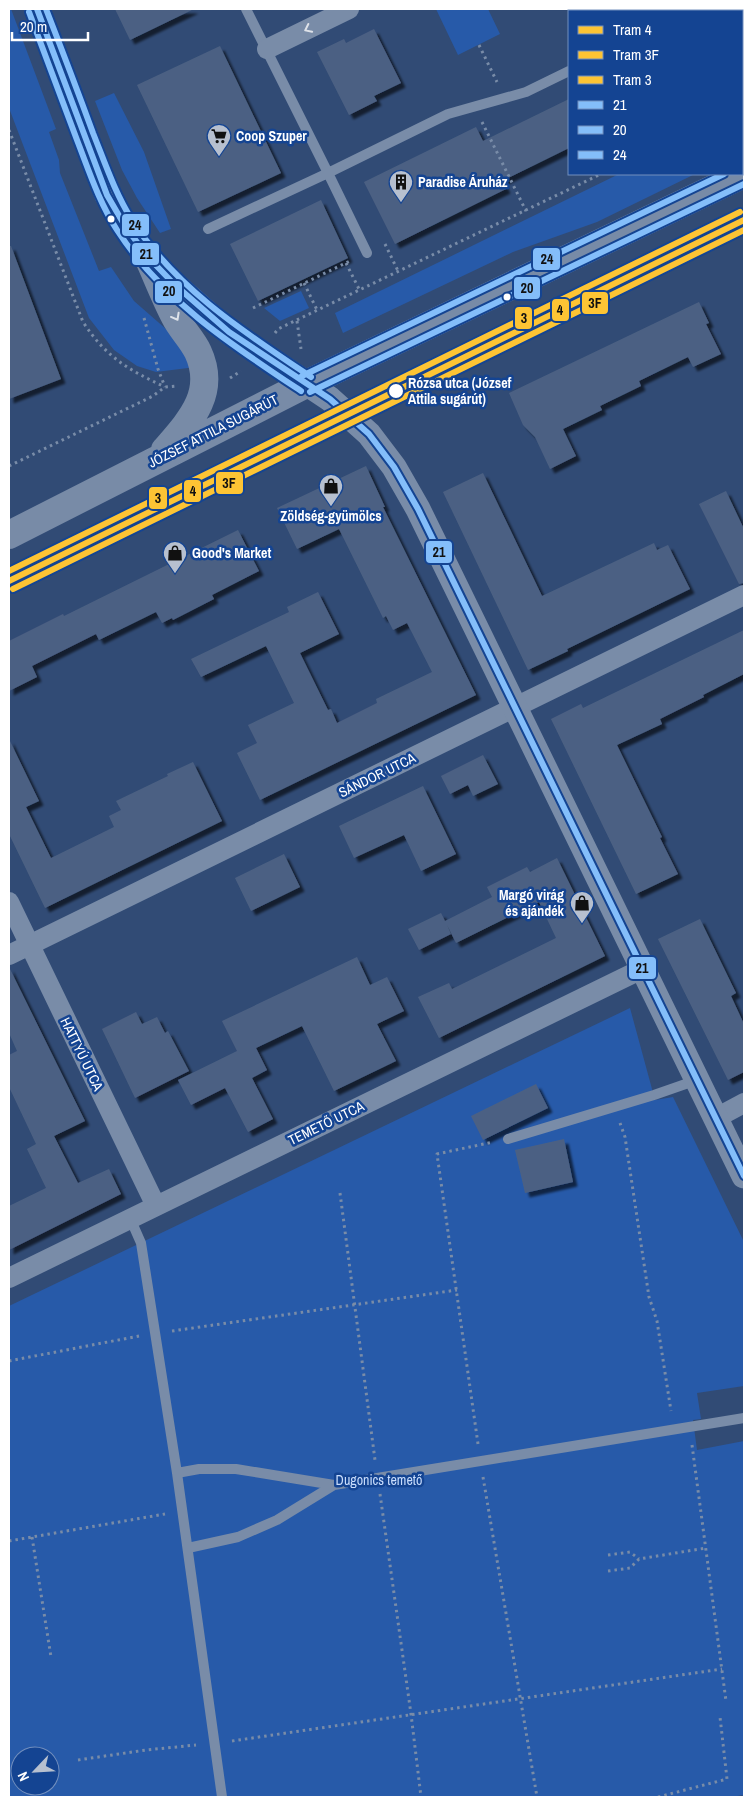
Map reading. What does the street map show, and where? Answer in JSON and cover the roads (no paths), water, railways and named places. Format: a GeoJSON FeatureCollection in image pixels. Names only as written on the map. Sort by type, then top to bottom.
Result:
{"type":"FeatureCollection","features":[{"type":"Feature","properties":{"kind":"main road","name":"JÓZSEF ATTILA SUGÁRÚT"},"geometry":{"type":"LineString","coordinates":[[9,535],[306,384],[742,175]]}},
{"type":"Feature","properties":{"kind":"main road"},"geometry":{"type":"LineString","coordinates":[[148,257],[175,318],[198,351],[204,382],[204,392],[191,419],[156,460]]}},
{"type":"Feature","properties":{"kind":"street"},"geometry":{"type":"LineString","coordinates":[[37,9],[108,195],[125,226],[148,257],[174,284],[229,332],[330,400],[369,434],[394,467],[418,509],[744,1176]]}},
{"type":"Feature","properties":{"kind":"street"},"geometry":{"type":"LineString","coordinates":[[267,50],[349,9]]}},
{"type":"Feature","properties":{"kind":"street","name":"SÁNDOR UTCA"},"geometry":{"type":"LineString","coordinates":[[9,955],[744,595]]}},
{"type":"Feature","properties":{"kind":"street","name":"HATTYÚ UTCA"},"geometry":{"type":"LineString","coordinates":[[9,902],[156,1206]]}},
{"type":"Feature","properties":{"kind":"street","name":"TEMETŐ UTCA"},"geometry":{"type":"LineString","coordinates":[[9,1278],[644,968]]}},
{"type":"Feature","properties":{"kind":"street"},"geometry":{"type":"LineString","coordinates":[[716,1118],[744,1103]]}},
{"type":"Feature","properties":{"kind":"lane"},"geometry":{"type":"LineString","coordinates":[[246,9],[367,253]]}},
{"type":"Feature","properties":{"kind":"lane"},"geometry":{"type":"LineString","coordinates":[[208,230],[448,114],[526,92],[568,71]]}},
{"type":"Feature","properties":{"kind":"lane"},"geometry":{"type":"LineString","coordinates":[[508,1139],[698,1080]]}},
{"type":"Feature","properties":{"kind":"lane"},"geometry":{"type":"LineString","coordinates":[[130,1218],[141,1243],[188,1548],[222,1797]]}},
{"type":"Feature","properties":{"kind":"lane"},"geometry":{"type":"LineString","coordinates":[[177,1474],[200,1469],[236,1469],[334,1485],[744,1418]]}},
{"type":"Feature","properties":{"kind":"lane"},"geometry":{"type":"LineString","coordinates":[[188,1548],[238,1537],[277,1520],[334,1485]]}},
{"type":"Feature","properties":{"kind":"tram line","name":"3"},"geometry":{"type":"LineString","coordinates":[[9,571],[740,212]]}},
{"type":"Feature","properties":{"kind":"tram line","name":"4"},"geometry":{"type":"LineString","coordinates":[[9,581],[744,220]]}},
{"type":"Feature","properties":{"kind":"tram line","name":"3F"},"geometry":{"type":"LineString","coordinates":[[13,589],[744,230]]}},
{"type":"Feature","properties":{"kind":"place","name":"Coop Szuper"},"geometry":{"type":"Point","coordinates":[219,157]}},
{"type":"Feature","properties":{"kind":"place","name":"Paradise Áruház"},"geometry":{"type":"Point","coordinates":[401,203]}},
{"type":"Feature","properties":{"kind":"place","name":"Rózsa utca (József Attila sugárút)"},"geometry":{"type":"Point","coordinates":[396,391]}},
{"type":"Feature","properties":{"kind":"place","name":"Zöldség-gyümölcs"},"geometry":{"type":"Point","coordinates":[331,507]}},
{"type":"Feature","properties":{"kind":"place","name":"Good's Market"},"geometry":{"type":"Point","coordinates":[175,574]}},
{"type":"Feature","properties":{"kind":"place","name":"Margó virág és ajándék"},"geometry":{"type":"Point","coordinates":[582,924]}},
{"type":"Feature","properties":{"kind":"park label","name":"Dugonics temető"},"geometry":{"type":"Point","coordinates":[379,1480]}}]}
